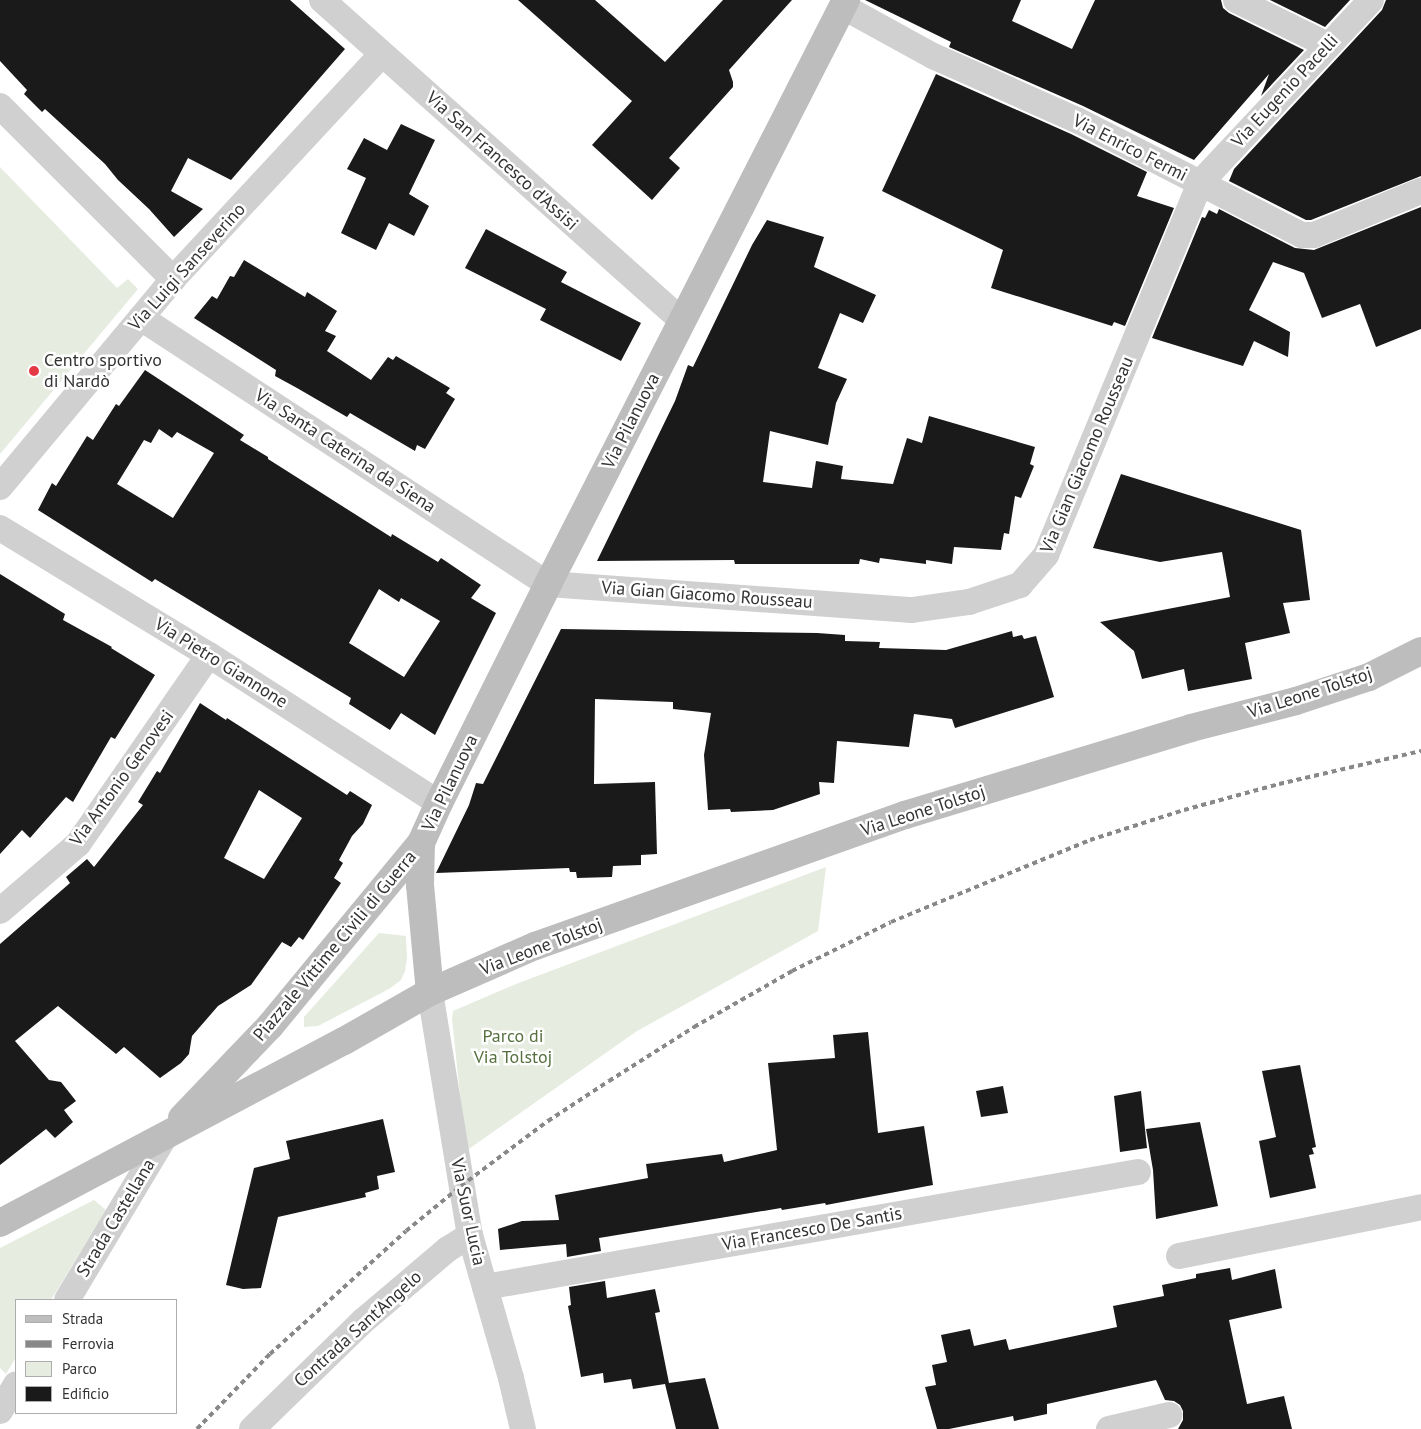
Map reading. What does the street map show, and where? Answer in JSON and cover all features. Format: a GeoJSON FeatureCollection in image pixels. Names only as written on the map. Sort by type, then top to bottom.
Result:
{"type":"FeatureCollection","features":[{"type":"Feature","properties":{"kind":"street","name":"Via San Francesco d'Assisi"},"geometry":{"type":"LineString","coordinates":[[322,0],[682,321]]}},
{"type":"Feature","properties":{"kind":"street"},"geometry":{"type":"LineString","coordinates":[[1236,0],[1328,45]]}},
{"type":"Feature","properties":{"kind":"street","name":"Via Eugenio Pacelli"},"geometry":{"type":"LineString","coordinates":[[1200,183],[1371,0]]}},
{"type":"Feature","properties":{"kind":"street","name":"Via Enrico Fermi"},"geometry":{"type":"LineString","coordinates":[[844,3],[933,56],[1077,120],[1302,235],[1314,235],[1421,192]]}},
{"type":"Feature","properties":{"kind":"street","name":"Via Pilanuova"},"geometry":{"type":"LineString","coordinates":[[422,843],[439,803],[548,584],[844,3]]}},
{"type":"Feature","properties":{"kind":"street","name":"Via Luigi Sanseverino"},"geometry":{"type":"LineString","coordinates":[[0,487],[173,279],[382,54]]}},
{"type":"Feature","properties":{"kind":"street"},"geometry":{"type":"LineString","coordinates":[[0,106],[173,279]]}},
{"type":"Feature","properties":{"kind":"street","name":"Via Gian Giacomo Rousseau"},"geometry":{"type":"LineString","coordinates":[[548,584],[912,610],[969,602],[1020,585],[1046,555],[1200,183]]}},
{"type":"Feature","properties":{"kind":"street","name":"Via Santa Caterina da Siena"},"geometry":{"type":"LineString","coordinates":[[141,318],[548,584]]}},
{"type":"Feature","properties":{"kind":"street","name":"Via Pietro Giannone"},"geometry":{"type":"LineString","coordinates":[[0,528],[210,655],[439,803]]}},
{"type":"Feature","properties":{"kind":"street","name":"Via Leone Tolstoj"},"geometry":{"type":"LineString","coordinates":[[430,992],[535,946],[905,815],[1191,728],[1296,701],[1369,677],[1421,651]]}},
{"type":"Feature","properties":{"kind":"street","name":"Via Antonio Genovesi"},"geometry":{"type":"LineString","coordinates":[[0,911],[78,844],[210,655]]}},
{"type":"Feature","properties":{"kind":"street","name":"Piazzale Vittime Civili di Guerra"},"geometry":{"type":"LineString","coordinates":[[422,843],[420,885],[430,992]]}},
{"type":"Feature","properties":{"kind":"street","name":"Piazzale Vittime Civili di Guerra"},"geometry":{"type":"LineString","coordinates":[[165,1136],[270,1026],[422,843]]}},
{"type":"Feature","properties":{"kind":"street"},"geometry":{"type":"LineString","coordinates":[[0,1223],[344,1041],[430,992]]}},
{"type":"Feature","properties":{"kind":"street","name":"Via Suor Lucia"},"geometry":{"type":"LineString","coordinates":[[430,992],[470,1236],[523,1429]]}},
{"type":"Feature","properties":{"kind":"street","name":"Strada Castellana"},"geometry":{"type":"LineString","coordinates":[[68,1299],[165,1136]]}},
{"type":"Feature","properties":{"kind":"street","name":"Via Francesco De Santis"},"geometry":{"type":"LineString","coordinates":[[485,1287],[1138,1172]]}},
{"type":"Feature","properties":{"kind":"street"},"geometry":{"type":"LineString","coordinates":[[1179,1256],[1421,1207]]}},
{"type":"Feature","properties":{"kind":"street","name":"Contrada Sant'Angelo"},"geometry":{"type":"LineString","coordinates":[[252,1429],[364,1321],[448,1249],[470,1236]]}},
{"type":"Feature","properties":{"kind":"street"},"geometry":{"type":"LineString","coordinates":[[0,1411],[15,1386]]}},
{"type":"Feature","properties":{"kind":"street"},"geometry":{"type":"LineString","coordinates":[[1109,1429],[1169,1416]]}},
{"type":"Feature","properties":{"kind":"green space","name":"Centro sportivo di Nardò"},"geometry":{"type":"Polygon","coordinates":[[[0,167],[117,288],[128,279],[138,289],[0,454],[0,167]]]}},
{"type":"Feature","properties":{"kind":"green space","name":"Parco di Via Tolstoj"},"geometry":{"type":"Polygon","coordinates":[[[826,867],[818,931],[637,1031],[466,1151],[452,1019],[453,1011],[516,984],[826,867]]]}},
{"type":"Feature","properties":{"kind":"green space"},"geometry":{"type":"Polygon","coordinates":[[[379,933],[406,936],[407,959],[401,980],[389,989],[318,1026],[304,1027],[304,1017],[379,933]]]}},
{"type":"Feature","properties":{"kind":"green space"},"geometry":{"type":"Polygon","coordinates":[[[94,1200],[106,1210],[52,1299],[15,1299],[15,1359],[6,1374],[0,1368],[0,1248],[94,1200]]]}},
{"type":"Feature","properties":{"kind":"building"},"geometry":{"type":"Polygon","coordinates":[[[0,0],[290,0],[345,49],[231,180],[188,158],[171,191],[203,209],[174,237],[149,209],[118,180],[105,164],[45,109],[42,112],[24,94],[27,90],[0,61],[0,0]]]}},
{"type":"Feature","properties":{"kind":"building"},"geometry":{"type":"Polygon","coordinates":[[[518,0],[595,0],[665,62],[723,0],[792,0],[729,70],[733,87],[669,158],[680,168],[652,200],[592,145],[632,101],[518,0]]]}},
{"type":"Feature","properties":{"kind":"building"},"geometry":{"type":"Polygon","coordinates":[[[865,0],[1021,0],[1012,21],[1072,49],[1095,0],[1221,0],[1223,8],[1229,13],[1304,50],[1261,96],[1269,74],[1194,160],[1083,106],[949,47],[951,42],[865,0]]]}},
{"type":"Feature","properties":{"kind":"building"},"geometry":{"type":"Polygon","coordinates":[[[1270,0],[1350,0],[1325,27],[1270,0]]]}},
{"type":"Feature","properties":{"kind":"building"},"geometry":{"type":"Polygon","coordinates":[[[1386,0],[1421,0],[1421,176],[1311,220],[1306,220],[1229,181],[1234,169],[1382,10],[1386,0]]]}},
{"type":"Feature","properties":{"kind":"building"},"geometry":{"type":"Polygon","coordinates":[[[936,74],[1071,134],[1147,172],[1137,196],[1174,208],[1125,326],[1114,322],[1112,326],[991,288],[1003,250],[882,191],[936,74]]]}},
{"type":"Feature","properties":{"kind":"building"},"geometry":{"type":"Polygon","coordinates":[[[401,124],[435,140],[409,194],[429,206],[414,236],[389,223],[376,250],[341,233],[366,178],[347,169],[364,138],[387,150],[401,124]]]}},
{"type":"Feature","properties":{"kind":"building"},"geometry":{"type":"Polygon","coordinates":[[[1421,207],[1421,329],[1376,347],[1360,304],[1322,318],[1304,273],[1273,262],[1249,310],[1290,332],[1288,357],[1254,341],[1243,366],[1152,338],[1202,217],[1205,218],[1209,210],[1217,214],[1219,209],[1295,248],[1314,250],[1421,207]]]}},
{"type":"Feature","properties":{"kind":"building"},"geometry":{"type":"Polygon","coordinates":[[[767,220],[824,237],[814,267],[876,295],[863,323],[840,313],[818,368],[847,379],[836,403],[828,445],[770,431],[763,482],[812,488],[816,461],[843,466],[841,479],[893,484],[907,438],[922,443],[929,416],[1035,447],[1030,464],[1034,466],[1021,498],[1015,496],[1009,534],[1004,533],[1001,550],[954,547],[952,564],[926,560],[926,564],[880,558],[879,563],[860,559],[859,564],[735,564],[734,560],[597,561],[675,401],[688,365],[693,367],[752,245],[767,220]]]}},
{"type":"Feature","properties":{"kind":"building"},"geometry":{"type":"Polygon","coordinates":[[[486,229],[567,272],[561,282],[641,323],[621,361],[540,320],[546,309],[465,268],[486,229]]]}},
{"type":"Feature","properties":{"kind":"building"},"geometry":{"type":"Polygon","coordinates":[[[244,260],[305,297],[307,292],[337,311],[325,331],[336,336],[327,351],[371,380],[388,357],[393,360],[396,356],[450,388],[446,393],[455,399],[425,449],[417,445],[415,451],[350,413],[347,417],[275,376],[276,370],[194,318],[212,296],[217,299],[230,276],[234,277],[244,260]]]}},
{"type":"Feature","properties":{"kind":"building"},"geometry":{"type":"Polygon","coordinates":[[[145,370],[244,435],[240,440],[268,457],[268,459],[391,537],[392,534],[438,562],[441,558],[481,585],[471,598],[496,613],[435,735],[401,713],[390,730],[349,704],[351,698],[155,579],[152,582],[38,510],[52,483],[56,486],[87,436],[93,440],[116,404],[119,406],[145,370]],[[159,429],[151,443],[144,440],[117,484],[173,518],[214,453],[177,432],[172,438],[159,429]],[[379,589],[349,643],[404,677],[440,621],[401,598],[399,602],[379,589]]]}},
{"type":"Feature","properties":{"kind":"building"},"geometry":{"type":"Polygon","coordinates":[[[1121,474],[1301,530],[1310,600],[1283,603],[1290,633],[1245,643],[1252,679],[1188,691],[1184,669],[1142,679],[1134,651],[1100,622],[1230,597],[1222,552],[1160,562],[1093,548],[1121,474]]]}},
{"type":"Feature","properties":{"kind":"building"},"geometry":{"type":"Polygon","coordinates":[[[0,574],[65,614],[63,620],[112,647],[155,675],[115,739],[111,737],[73,802],[66,797],[30,838],[22,830],[0,854],[0,574]]]}},
{"type":"Feature","properties":{"kind":"building"},"geometry":{"type":"Polygon","coordinates":[[[561,629],[817,633],[845,635],[845,641],[880,642],[879,648],[946,650],[1012,631],[1013,637],[1022,635],[1024,639],[1036,636],[1054,697],[955,728],[952,719],[914,714],[909,747],[837,741],[834,783],[819,782],[820,794],[773,810],[731,812],[730,809],[708,810],[704,755],[711,713],[673,709],[673,702],[595,699],[594,784],[655,782],[657,854],[641,855],[641,865],[613,866],[612,877],[577,878],[576,872],[570,872],[569,868],[436,873],[469,805],[476,783],[483,784],[561,629]]]}},
{"type":"Feature","properties":{"kind":"building"},"geometry":{"type":"Polygon","coordinates":[[[200,703],[226,720],[227,718],[347,795],[350,791],[372,805],[363,824],[352,836],[339,860],[343,863],[334,878],[341,883],[303,940],[299,937],[291,947],[282,942],[251,985],[218,1006],[192,1036],[189,1054],[181,1063],[160,1078],[124,1047],[116,1054],[58,1006],[15,1041],[49,1080],[61,1082],[76,1101],[64,1110],[73,1122],[55,1138],[46,1129],[0,1165],[0,944],[70,883],[66,877],[87,859],[94,867],[143,805],[138,802],[157,771],[160,773],[200,703]],[[259,790],[224,858],[264,879],[302,818],[259,790]]]}},
{"type":"Feature","properties":{"kind":"building"},"geometry":{"type":"Polygon","coordinates":[[[868,1032],[878,1133],[924,1126],[933,1185],[826,1205],[825,1203],[782,1210],[781,1208],[599,1238],[601,1251],[567,1257],[566,1244],[500,1250],[498,1229],[522,1221],[559,1220],[555,1195],[648,1178],[646,1164],[722,1154],[724,1162],[777,1150],[768,1063],[835,1058],[833,1035],[868,1032]]]}},
{"type":"Feature","properties":{"kind":"building"},"geometry":{"type":"Polygon","coordinates":[[[1300,1065],[1316,1147],[1312,1148],[1314,1154],[1309,1155],[1316,1188],[1270,1198],[1259,1141],[1276,1137],[1262,1071],[1300,1065]]]}},
{"type":"Feature","properties":{"kind":"building"},"geometry":{"type":"Polygon","coordinates":[[[1003,1086],[1008,1113],[981,1117],[976,1091],[1003,1086]]]}},
{"type":"Feature","properties":{"kind":"building"},"geometry":{"type":"Polygon","coordinates":[[[1141,1091],[1147,1148],[1120,1152],[1114,1096],[1141,1091]]]}},
{"type":"Feature","properties":{"kind":"building"},"geometry":{"type":"Polygon","coordinates":[[[383,1119],[395,1172],[377,1176],[379,1189],[365,1193],[366,1197],[278,1217],[261,1288],[243,1289],[226,1285],[254,1168],[290,1159],[286,1141],[383,1119]]]}},
{"type":"Feature","properties":{"kind":"building"},"geometry":{"type":"Polygon","coordinates":[[[1200,1122],[1218,1206],[1156,1219],[1153,1170],[1146,1129],[1200,1122]]]}},
{"type":"Feature","properties":{"kind":"building"},"geometry":{"type":"Polygon","coordinates":[[[1230,1268],[1232,1280],[1275,1269],[1282,1308],[1229,1320],[1247,1404],[1284,1396],[1292,1429],[1178,1429],[1183,1420],[1183,1411],[1180,1405],[1174,1401],[1165,1400],[1156,1380],[1047,1404],[1047,1414],[1014,1421],[1013,1416],[949,1429],[937,1429],[925,1387],[936,1385],[932,1365],[947,1362],[941,1335],[970,1329],[974,1346],[1006,1339],[1009,1350],[1117,1327],[1113,1306],[1164,1296],[1162,1285],[1196,1278],[1196,1274],[1230,1268]]]}},
{"type":"Feature","properties":{"kind":"building"},"geometry":{"type":"Polygon","coordinates":[[[605,1281],[607,1298],[655,1289],[660,1312],[655,1313],[669,1383],[705,1378],[719,1429],[676,1429],[665,1384],[633,1389],[631,1379],[604,1383],[603,1373],[581,1377],[568,1306],[571,1305],[569,1287],[605,1281]]]}},
{"type":"Feature","properties":{"kind":"railway"},"geometry":{"type":"LineString","coordinates":[[197,1429],[270,1354],[406,1231],[461,1186],[548,1121],[609,1081],[694,1027],[792,971],[891,922],[1090,840],[1184,810],[1279,784],[1421,751]]}},
{"type":"Feature","properties":{"kind":"place","name":"Centro sportivo di Nardò"},"geometry":{"type":"Point","coordinates":[34,371]}}]}
